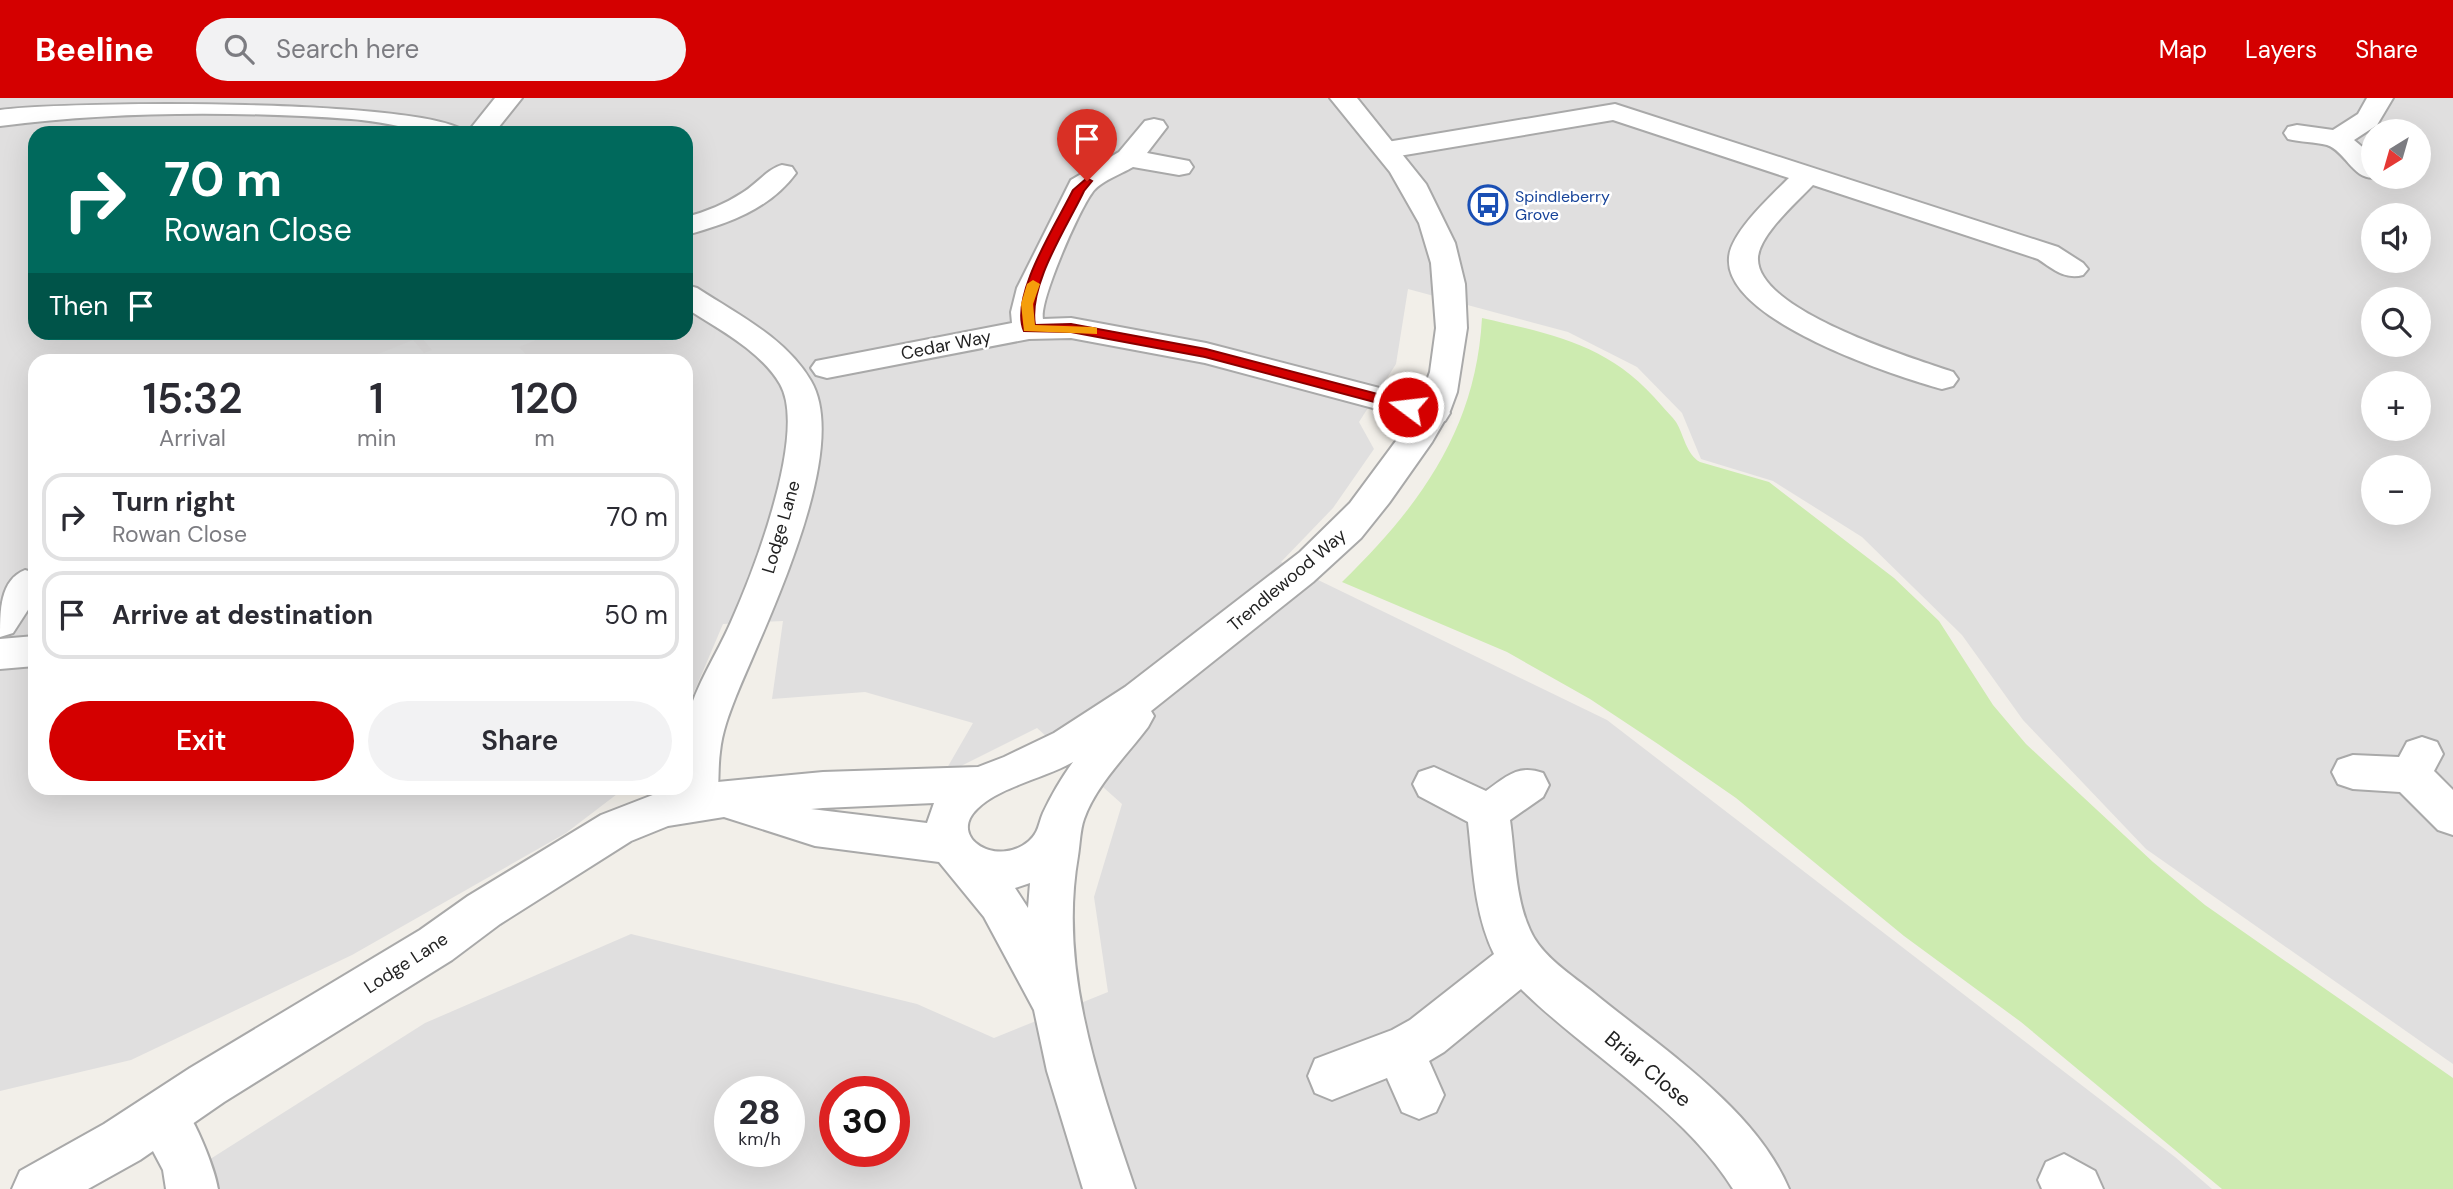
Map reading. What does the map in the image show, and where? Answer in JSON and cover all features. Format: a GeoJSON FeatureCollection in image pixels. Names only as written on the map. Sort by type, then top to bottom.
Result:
{"type":"FeatureCollection","features":[{"type":"Feature","properties":{"kind":"street"},"geometry":{"type":"LineString","coordinates":[[486,126],[509,98]]}},
{"type":"Feature","properties":{"kind":"street","name":"Trendlewood Way"},"geometry":{"type":"LineString","coordinates":[[1170,678],[1317,558],[1349,527],[1393,472],[1433,413],[1442,389],[1451,315],[1441,244],[1429,214],[1407,175],[1343,98]]}},
{"type":"Feature","properties":{"kind":"street"},"geometry":{"type":"LineString","coordinates":[[2338,139],[2368,119],[2380,98]]}},
{"type":"Feature","properties":{"kind":"street"},"geometry":{"type":"LineString","coordinates":[[0,118],[129,108],[311,104],[395,116],[437,126]]}},
{"type":"Feature","properties":{"kind":"street"},"geometry":{"type":"LineString","coordinates":[[289,126],[311,104]]}},
{"type":"Feature","properties":{"kind":"street"},"geometry":{"type":"LineString","coordinates":[[1387,150],[1593,114],[1624,106],[1808,174],[2054,244],[2073,269]]}},
{"type":"Feature","properties":{"kind":"street"},"geometry":{"type":"LineString","coordinates":[[1029,329],[1026,312],[1031,288],[1081,186],[1129,158],[1154,127]]}},
{"type":"Feature","properties":{"kind":"street"},"geometry":{"type":"LineString","coordinates":[[2297,133],[2338,139],[2361,160]]}},
{"type":"Feature","properties":{"kind":"street"},"geometry":{"type":"LineString","coordinates":[[1129,158],[1179,167]]}},
{"type":"Feature","properties":{"kind":"street"},"geometry":{"type":"LineString","coordinates":[[693,224],[722,214],[752,188],[782,173]]}},
{"type":"Feature","properties":{"kind":"street"},"geometry":{"type":"LineString","coordinates":[[1808,174],[1754,236],[1743,259],[1747,274],[1767,301],[1792,320],[1920,380]]}},
{"type":"Feature","properties":{"kind":"street","name":"Lodge Lane"},"geometry":{"type":"LineString","coordinates":[[37,1189],[141,1129],[436,945],[484,910],[616,828],[663,809],[711,802],[697,767],[703,730],[724,676],[763,592],[794,486],[805,407],[792,377],[775,358],[693,299]]}},
{"type":"Feature","properties":{"kind":"street","name":"Cedar Way"},"geometry":{"type":"LineString","coordinates":[[827,368],[1029,329],[1083,330],[1206,353],[1433,413]]}},
{"type":"Feature","properties":{"kind":"street"},"geometry":{"type":"LineString","coordinates":[[0,623],[25,584]]}},
{"type":"Feature","properties":{"kind":"street"},"geometry":{"type":"LineString","coordinates":[[0,654],[28,651]]}},
{"type":"Feature","properties":{"kind":"street"},"geometry":{"type":"LineString","coordinates":[[711,802],[815,828],[959,854],[983,870],[1000,873],[1020,869],[1037,861],[1049,851],[1085,778],[1114,739],[1170,678]]}},
{"type":"Feature","properties":{"kind":"street"},"geometry":{"type":"LineString","coordinates":[[1057,1006],[992,891],[959,854],[948,825],[951,811],[965,793],[1065,747],[1170,678]]}},
{"type":"Feature","properties":{"kind":"street"},"geometry":{"type":"LineString","coordinates":[[2353,772],[2416,765],[2453,817]]}},
{"type":"Feature","properties":{"kind":"street"},"geometry":{"type":"LineString","coordinates":[[711,802],[823,790],[990,780],[1033,779],[1050,789],[1059,801],[1061,827],[1052,876],[1050,922],[1057,1006],[1071,1071],[1109,1189]]}},
{"type":"Feature","properties":{"kind":"street"},"geometry":{"type":"LineString","coordinates":[[1434,784],[1488,812],[1528,785]]}},
{"type":"Feature","properties":{"kind":"street","name":"Briar Close"},"geometry":{"type":"LineString","coordinates":[[1488,812],[1499,902],[1509,938],[1521,958],[1550,986],[1688,1101],[1739,1152],[1763,1189]]}},
{"type":"Feature","properties":{"kind":"street"},"geometry":{"type":"LineString","coordinates":[[1332,1076],[1400,1050],[1427,1036],[1521,958]]}},
{"type":"Feature","properties":{"kind":"street"},"geometry":{"type":"LineString","coordinates":[[1400,1050],[1419,1095]]}},
{"type":"Feature","properties":{"kind":"street"},"geometry":{"type":"LineString","coordinates":[[141,1129],[184,1159],[191,1176],[192,1189]]}},
{"type":"Feature","properties":{"kind":"street","name":"Lodge Lane"},"geometry":{"type":"LineString","coordinates":[[69,1189],[141,1129]]}},
{"type":"Feature","properties":{"kind":"shaded area"},"geometry":{"type":"Polygon","coordinates":[[[0,98],[2453,98],[2453,1064],[2146,849],[2023,720],[1962,635],[1862,537],[1773,481],[1701,459],[1682,413],[1637,367],[1568,332],[1408,289],[1396,364],[1359,422],[1374,449],[1333,508],[1281,562],[1607,720],[2175,1157],[2212,1189],[163,1189],[425,1023],[631,934],[917,1004],[994,1038],[1108,992],[1094,897],[1122,804],[1037,728],[943,775],[973,723],[865,692],[772,699],[783,621],[723,624],[693,695],[693,354],[28,354],[28,795],[616,795],[566,833],[352,955],[131,1060],[0,1091],[0,98]]]}},
{"type":"Feature","properties":{"kind":"shaded area"},"geometry":{"type":"Polygon","coordinates":[[[413,340],[424,353],[432,350],[424,340],[536,340],[519,347],[525,354],[378,354],[413,340]]]}},
{"type":"Feature","properties":{"kind":"green space"},"geometry":{"type":"Polygon","coordinates":[[[1482,318],[1534,330],[1581,345],[1623,369],[1643,385],[1676,422],[1695,459],[1769,482],[1894,578],[1939,621],[1993,705],[2026,744],[2153,862],[2205,905],[2453,1078],[2453,1189],[2222,1189],[2021,1022],[1904,936],[1736,798],[1658,744],[1590,699],[1507,652],[1342,582],[1396,525],[1439,464],[1468,396],[1477,358],[1482,318]]]}},
{"type":"Feature","properties":{"kind":"slow traffic"},"geometry":{"type":"LineString","coordinates":[[1033,284],[1027,304],[1029,329],[1071,328],[1093,331]]}},
{"type":"Feature","properties":{"kind":"place","name":"Spindleberry Grove"},"geometry":{"type":"Point","coordinates":[1488,205]}},
{"type":"Feature","properties":{"kind":"route"},"geometry":{"type":"LineString","coordinates":[[1087,181],[1079,190],[1031,288],[1026,312],[1029,329],[1071,328],[1206,353],[1408,407]]}}]}
